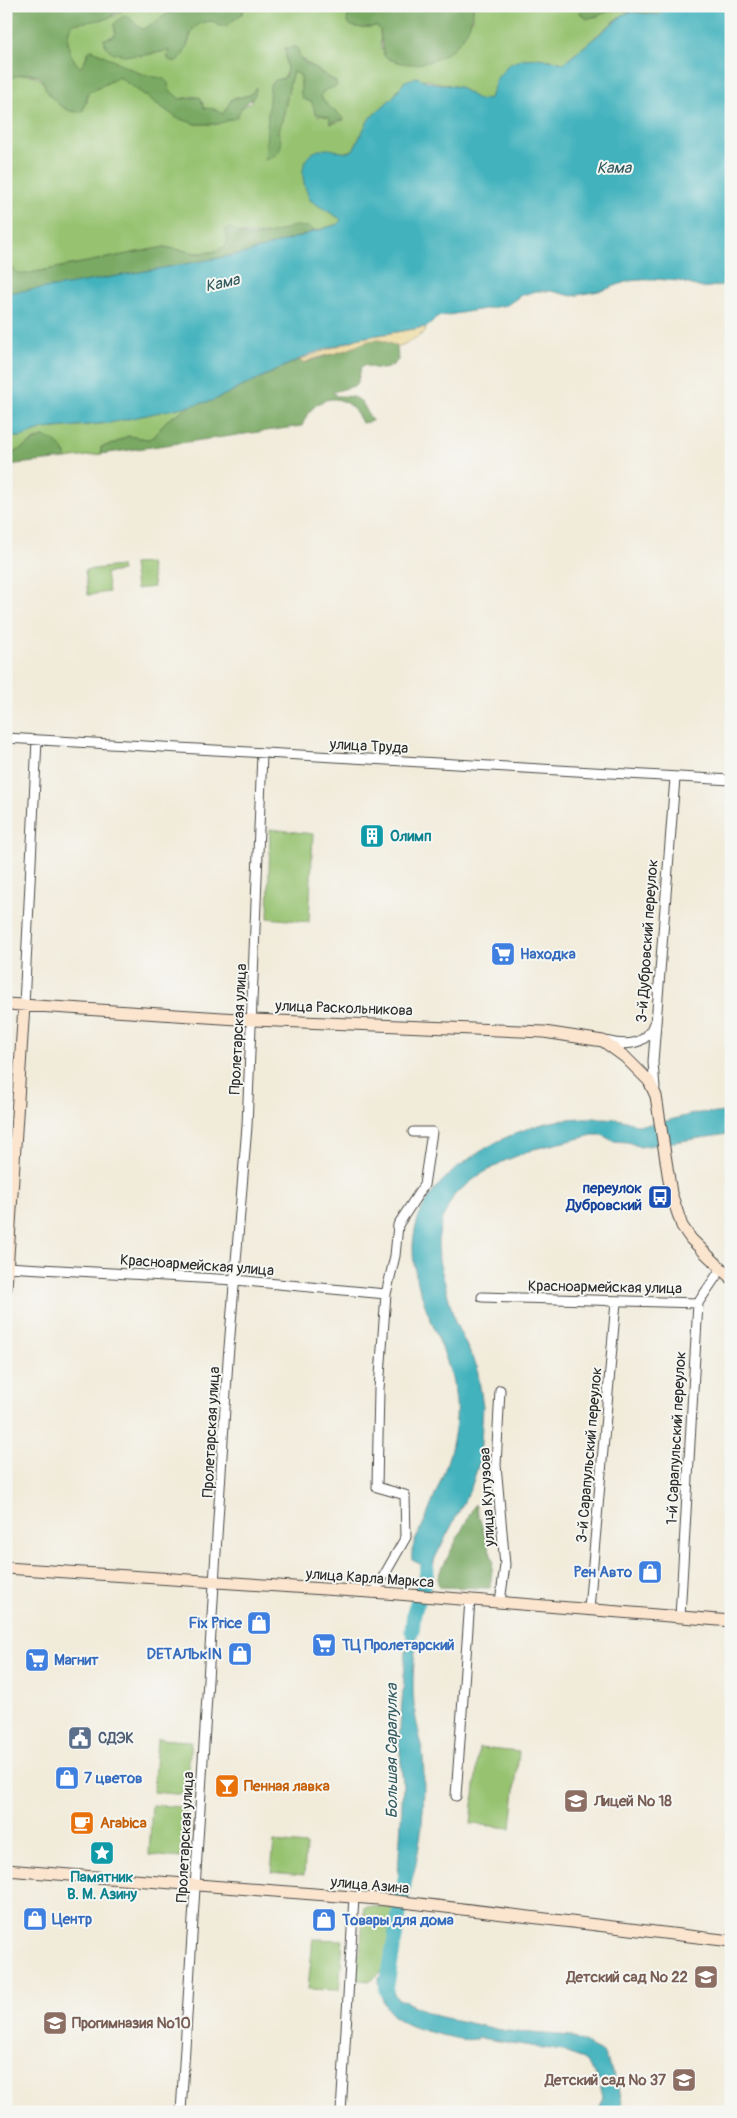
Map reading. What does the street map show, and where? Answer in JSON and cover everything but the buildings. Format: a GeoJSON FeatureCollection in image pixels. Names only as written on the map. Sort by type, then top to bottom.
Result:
{"type":"FeatureCollection","features":[{"type":"Feature","properties":{"kind":"main road","name":"улица Раскольникова"},"geometry":{"type":"LineString","coordinates":[[6,1004],[253,1020],[544,1032],[603,1041],[637,1067],[649,1081],[657,1101]]}},
{"type":"Feature","properties":{"kind":"main road"},"geometry":{"type":"LineString","coordinates":[[6,1288],[24,1005]]}},
{"type":"Feature","properties":{"kind":"main road"},"geometry":{"type":"LineString","coordinates":[[657,1101],[671,1193],[682,1226],[691,1239],[731,1278]]}},
{"type":"Feature","properties":{"kind":"main road","name":"улица Карла Маркса"},"geometry":{"type":"LineString","coordinates":[[6,1568],[379,1593],[731,1621]]}},
{"type":"Feature","properties":{"kind":"main road","name":"улица Азина"},"geometry":{"type":"LineString","coordinates":[[6,1870],[378,1899],[731,1941]]}},
{"type":"Feature","properties":{"kind":"street","name":"улица Труда"},"geometry":{"type":"LineString","coordinates":[[6,738],[731,780]]}},
{"type":"Feature","properties":{"kind":"street"},"geometry":{"type":"LineString","coordinates":[[24,1005],[37,740]]}},
{"type":"Feature","properties":{"kind":"street","name":"Пролетарская улица"},"geometry":{"type":"LineString","coordinates":[[181,2112],[214,1582],[235,1280],[248,1126],[262,754]]}},
{"type":"Feature","properties":{"kind":"street","name":"3-й Дубровский переулок"},"geometry":{"type":"LineString","coordinates":[[657,1101],[653,1062],[675,778]]}},
{"type":"Feature","properties":{"kind":"street"},"geometry":{"type":"LineString","coordinates":[[603,1041],[623,1045],[637,1043],[652,1029],[656,1018]]}},
{"type":"Feature","properties":{"kind":"street"},"geometry":{"type":"LineString","coordinates":[[379,1593],[406,1537],[405,1494],[377,1487],[379,1389],[386,1294],[395,1256],[398,1225],[424,1185],[432,1132],[413,1132]]}},
{"type":"Feature","properties":{"kind":"street","name":"Красноармейская улица"},"geometry":{"type":"LineString","coordinates":[[7,1267],[235,1280],[386,1294]]}},
{"type":"Feature","properties":{"kind":"street"},"geometry":{"type":"LineString","coordinates":[[698,1303],[721,1268]]}},
{"type":"Feature","properties":{"kind":"street","name":"Красноармейская улица"},"geometry":{"type":"LineString","coordinates":[[482,1297],[698,1303]]}},
{"type":"Feature","properties":{"kind":"street","name":"3-й Сарапульский переулок"},"geometry":{"type":"LineString","coordinates":[[589,1610],[616,1302]]}},
{"type":"Feature","properties":{"kind":"street","name":"1-й Сарапульский переулок"},"geometry":{"type":"LineString","coordinates":[[680,1617],[698,1303]]}},
{"type":"Feature","properties":{"kind":"street","name":"улица Кутузова"},"geometry":{"type":"LineString","coordinates":[[500,1390],[496,1465],[505,1565],[500,1602]]}},
{"type":"Feature","properties":{"kind":"street"},"geometry":{"type":"LineString","coordinates":[[456,1796],[470,1600]]}},
{"type":"Feature","properties":{"kind":"street"},"geometry":{"type":"LineString","coordinates":[[347,2112],[341,2112],[354,1897]]}},
{"type":"Feature","properties":{"kind":"green space"},"geometry":{"type":"Polygon","coordinates":[[[6,6],[129,6],[106,19],[72,24],[68,35],[68,46],[80,67],[83,65],[88,53],[92,50],[139,73],[164,79],[168,83],[169,90],[180,99],[200,97],[204,108],[214,109],[223,114],[232,99],[250,95],[256,87],[255,94],[243,106],[237,117],[218,124],[196,124],[177,118],[119,77],[88,93],[83,111],[72,111],[56,102],[45,88],[44,82],[36,75],[20,75],[6,80],[6,6]]]}},
{"type":"Feature","properties":{"kind":"green space"},"geometry":{"type":"Polygon","coordinates":[[[129,6],[179,6],[144,29],[140,28],[127,16],[114,29],[116,33],[113,37],[109,37],[141,56],[170,50],[167,56],[169,60],[176,61],[186,48],[195,26],[212,21],[220,26],[243,13],[243,6],[355,6],[361,28],[377,26],[380,30],[381,50],[473,20],[473,6],[579,6],[580,13],[596,17],[613,10],[631,12],[618,18],[564,63],[539,58],[522,59],[490,98],[479,100],[459,87],[423,79],[399,88],[394,96],[369,119],[353,150],[342,153],[335,150],[308,196],[311,201],[339,218],[341,220],[338,224],[315,231],[297,228],[269,234],[238,233],[224,247],[213,252],[196,253],[164,247],[25,274],[18,273],[6,262],[6,80],[18,75],[35,76],[40,79],[46,89],[87,103],[88,93],[119,77],[177,118],[196,124],[218,124],[252,101],[250,95],[232,99],[223,114],[204,108],[202,101],[195,96],[180,99],[168,90],[164,80],[139,73],[92,50],[88,52],[83,65],[80,67],[68,46],[68,35],[72,24],[115,16],[129,6]],[[285,48],[287,70],[284,78],[275,80],[278,132],[293,71],[301,76],[301,94],[303,99],[312,102],[318,116],[326,115],[330,118],[330,124],[344,120],[331,110],[321,97],[323,91],[336,82],[285,48]]]}},
{"type":"Feature","properties":{"kind":"green space"},"geometry":{"type":"Polygon","coordinates":[[[179,6],[243,6],[243,13],[226,26],[220,26],[212,21],[202,23],[196,27],[192,31],[186,50],[176,62],[169,60],[167,56],[169,50],[142,55],[121,55],[112,52],[106,47],[104,39],[113,37],[116,33],[114,24],[123,16],[127,16],[140,28],[144,29],[179,6]]]}},
{"type":"Feature","properties":{"kind":"green space"},"geometry":{"type":"Polygon","coordinates":[[[355,6],[473,6],[471,21],[455,47],[442,56],[428,62],[414,64],[398,62],[384,56],[380,30],[377,26],[361,28],[351,26],[347,21],[349,13],[355,6]]]}},
{"type":"Feature","properties":{"kind":"green space"},"geometry":{"type":"Polygon","coordinates":[[[579,6],[661,6],[663,9],[658,15],[617,9],[587,19],[580,13],[579,6]]]}},
{"type":"Feature","properties":{"kind":"green space"},"geometry":{"type":"Polygon","coordinates":[[[297,47],[301,60],[336,82],[337,86],[323,91],[321,97],[344,120],[338,120],[330,124],[330,118],[315,113],[312,102],[303,99],[301,94],[301,76],[293,71],[278,132],[281,145],[277,153],[270,159],[265,159],[270,85],[275,80],[285,78],[287,70],[285,48],[297,47]]]}},
{"type":"Feature","properties":{"kind":"green space"},"geometry":{"type":"Polygon","coordinates":[[[294,226],[308,227],[315,231],[247,253],[61,286],[6,293],[6,262],[18,273],[25,274],[164,247],[196,253],[213,252],[224,247],[228,241],[225,230],[231,228],[243,235],[258,236],[294,226]]]}},
{"type":"Feature","properties":{"kind":"green space"},"geometry":{"type":"Polygon","coordinates":[[[379,340],[397,346],[398,360],[390,367],[382,369],[364,365],[361,367],[357,385],[333,392],[336,396],[360,400],[372,421],[362,423],[356,412],[348,404],[340,400],[331,399],[315,406],[302,426],[101,454],[101,447],[113,444],[128,436],[148,439],[154,437],[166,421],[191,405],[212,401],[299,360],[304,363],[348,350],[365,341],[379,340]]]}},
{"type":"Feature","properties":{"kind":"green space"},"geometry":{"type":"Polygon","coordinates":[[[191,405],[166,421],[154,437],[148,439],[128,436],[113,444],[101,447],[101,454],[66,459],[66,454],[36,439],[18,452],[6,457],[6,437],[21,437],[44,429],[109,423],[191,405]]]}},
{"type":"Feature","properties":{"kind":"green space"},"geometry":{"type":"Polygon","coordinates":[[[42,437],[58,444],[64,451],[66,459],[6,465],[6,457],[42,437]]]}},
{"type":"Feature","properties":{"kind":"green space"},"geometry":{"type":"Polygon","coordinates":[[[150,563],[154,587],[136,589],[133,564],[150,563]]]}},
{"type":"Feature","properties":{"kind":"green space"},"geometry":{"type":"Polygon","coordinates":[[[121,566],[122,571],[106,573],[109,592],[88,595],[85,570],[121,566]]]}},
{"type":"Feature","properties":{"kind":"green space"},"geometry":{"type":"Polygon","coordinates":[[[270,829],[313,834],[309,922],[268,918],[270,829]]]}},
{"type":"Feature","properties":{"kind":"green space"},"geometry":{"type":"Polygon","coordinates":[[[475,1504],[493,1561],[490,1588],[439,1587],[437,1578],[475,1504]]]}},
{"type":"Feature","properties":{"kind":"green space"},"geometry":{"type":"Polygon","coordinates":[[[157,1739],[191,1741],[186,1795],[153,1792],[157,1739]]]}},
{"type":"Feature","properties":{"kind":"green space"},"geometry":{"type":"Polygon","coordinates":[[[479,1748],[519,1752],[511,1828],[471,1824],[479,1748]]]}},
{"type":"Feature","properties":{"kind":"green space"},"geometry":{"type":"Polygon","coordinates":[[[152,1805],[185,1807],[181,1858],[149,1855],[152,1805]]]}},
{"type":"Feature","properties":{"kind":"green space"},"geometry":{"type":"Polygon","coordinates":[[[274,1842],[306,1845],[304,1875],[271,1872],[274,1842]]]}},
{"type":"Feature","properties":{"kind":"green space"},"geometry":{"type":"Polygon","coordinates":[[[364,1906],[396,1908],[386,1969],[369,1981],[352,1979],[355,1955],[360,1954],[364,1906]]]}},
{"type":"Feature","properties":{"kind":"green space"},"geometry":{"type":"Polygon","coordinates":[[[313,1939],[343,1940],[339,1990],[308,1989],[313,1939]]]}},
{"type":"Feature","properties":{"kind":"sand"},"geometry":{"type":"Polygon","coordinates":[[[426,327],[425,332],[400,346],[375,340],[304,363],[299,360],[360,338],[426,327]]]}},
{"type":"Feature","properties":{"kind":"water","name":"Кама"},"geometry":{"type":"Polygon","coordinates":[[[661,6],[731,6],[731,284],[702,288],[679,281],[655,279],[628,281],[604,290],[572,296],[551,291],[535,291],[520,296],[507,305],[437,317],[426,327],[360,338],[310,354],[212,401],[109,423],[44,429],[21,437],[6,437],[6,293],[61,286],[247,253],[338,224],[341,220],[339,218],[311,201],[304,185],[303,168],[305,161],[317,151],[331,149],[350,152],[353,150],[369,119],[394,96],[405,81],[417,77],[428,82],[459,87],[479,100],[490,98],[497,78],[508,65],[522,59],[539,58],[564,63],[624,14],[631,12],[658,15],[662,12],[661,6]]]}},
{"type":"Feature","properties":{"kind":"water"},"geometry":{"type":"Polygon","coordinates":[[[731,1107],[731,1132],[728,1134],[640,1147],[628,1142],[613,1141],[602,1135],[593,1135],[534,1149],[502,1162],[478,1176],[454,1195],[442,1219],[438,1240],[439,1261],[455,1322],[477,1367],[483,1406],[480,1460],[471,1488],[435,1558],[428,1587],[421,1587],[424,1566],[412,1560],[412,1549],[426,1518],[452,1447],[456,1417],[453,1383],[425,1305],[414,1266],[414,1235],[421,1213],[432,1193],[439,1184],[472,1157],[505,1138],[540,1125],[577,1118],[596,1118],[616,1119],[638,1125],[647,1125],[699,1113],[719,1113],[731,1107]]]}},
{"type":"Feature","properties":{"kind":"water"},"geometry":{"type":"Polygon","coordinates":[[[409,1611],[420,1612],[414,1658],[413,1693],[424,1772],[422,1822],[418,1856],[410,1886],[398,1874],[403,1785],[399,1741],[409,1611]]]}},
{"type":"Feature","properties":{"kind":"water"},"geometry":{"type":"Polygon","coordinates":[[[387,1972],[393,1974],[390,1988],[397,1998],[437,2016],[506,2031],[571,2036],[603,2053],[618,2083],[623,2108],[621,2112],[599,2112],[603,2097],[598,2078],[583,2059],[562,2051],[480,2038],[465,2040],[430,2032],[398,2019],[384,2003],[380,1992],[379,1978],[387,1972]]]}},
{"type":"Feature","properties":{"kind":"waterway","name":"Большая Сарапулка"},"geometry":{"type":"LineString","coordinates":[[412,1631],[414,1612],[426,1578],[427,1569]]}},
{"type":"Feature","properties":{"kind":"waterway","name":"Большая Сарапулка"},"geometry":{"type":"LineString","coordinates":[[386,1991],[408,1861]]}},
{"type":"Feature","properties":{"kind":"place","name":"Олимп"},"geometry":{"type":"Point","coordinates":[372,836]}},
{"type":"Feature","properties":{"kind":"place","name":"Находка"},"geometry":{"type":"Point","coordinates":[503,954]}},
{"type":"Feature","properties":{"kind":"place","name":"переулок Дубровский"},"geometry":{"type":"Point","coordinates":[660,1197]}},
{"type":"Feature","properties":{"kind":"place","name":"Рен Авто"},"geometry":{"type":"Point","coordinates":[650,1572]}},
{"type":"Feature","properties":{"kind":"place","name":"Fix Price"},"geometry":{"type":"Point","coordinates":[259,1623]}},
{"type":"Feature","properties":{"kind":"place","name":"ТЦ Пролетарский"},"geometry":{"type":"Point","coordinates":[324,1645]}},
{"type":"Feature","properties":{"kind":"place","name":"DЕТАЛЬкIN"},"geometry":{"type":"Point","coordinates":[240,1654]}},
{"type":"Feature","properties":{"kind":"place","name":"Магнит"},"geometry":{"type":"Point","coordinates":[37,1660]}},
{"type":"Feature","properties":{"kind":"place","name":"СДЭК"},"geometry":{"type":"Point","coordinates":[80,1738]}},
{"type":"Feature","properties":{"kind":"place","name":"7 цветов"},"geometry":{"type":"Point","coordinates":[67,1778]}},
{"type":"Feature","properties":{"kind":"place","name":"Пенная лавка"},"geometry":{"type":"Point","coordinates":[227,1786]}},
{"type":"Feature","properties":{"kind":"place","name":"Лицей № 18"},"geometry":{"type":"Point","coordinates":[576,1801]}},
{"type":"Feature","properties":{"kind":"place","name":"Arabica"},"geometry":{"type":"Point","coordinates":[82,1823]}},
{"type":"Feature","properties":{"kind":"place","name":"Памятник В. М. Азину"},"geometry":{"type":"Point","coordinates":[102,1853]}},
{"type":"Feature","properties":{"kind":"place","name":"Центр"},"geometry":{"type":"Point","coordinates":[35,1919]}},
{"type":"Feature","properties":{"kind":"place","name":"Товары для дома"},"geometry":{"type":"Point","coordinates":[324,1920]}},
{"type":"Feature","properties":{"kind":"place","name":"Детский сад № 22"},"geometry":{"type":"Point","coordinates":[706,1977]}},
{"type":"Feature","properties":{"kind":"place","name":"Прогимназия №10"},"geometry":{"type":"Point","coordinates":[55,2023]}},
{"type":"Feature","properties":{"kind":"place","name":"Детский сад № 37"},"geometry":{"type":"Point","coordinates":[684,2080]}}]}
